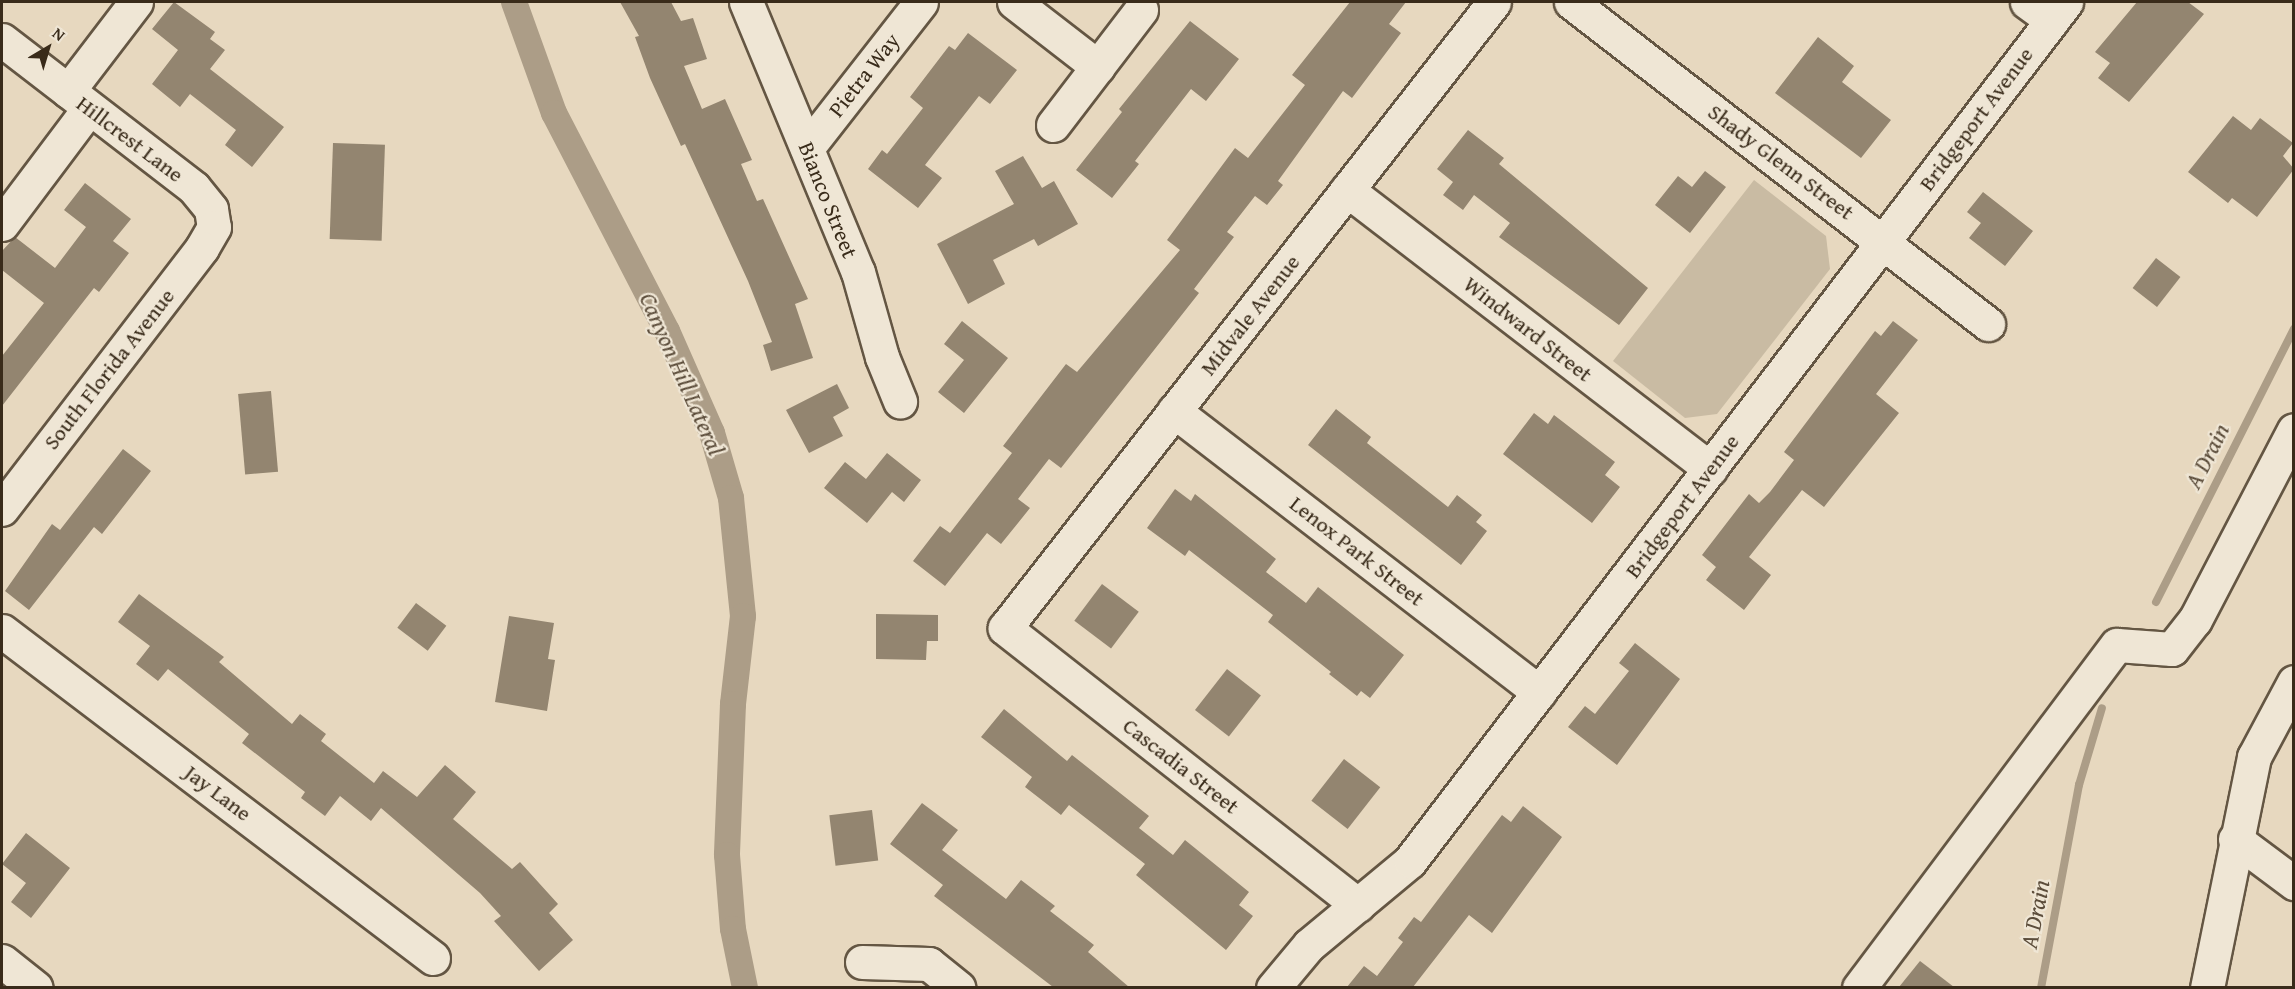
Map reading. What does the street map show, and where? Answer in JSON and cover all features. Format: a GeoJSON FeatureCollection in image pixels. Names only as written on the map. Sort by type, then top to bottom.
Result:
{"type":"FeatureCollection","features":[{"type":"Feature","properties":{"kind":"street"},"geometry":{"type":"LineString","coordinates":[[2,224],[136,2]]}},
{"type":"Feature","properties":{"kind":"street","name":"Bianco Street"},"geometry":{"type":"LineString","coordinates":[[746,2],[858,272],[882,357],[900,401]]}},
{"type":"Feature","properties":{"kind":"street","name":"Pietra Way"},"geometry":{"type":"LineString","coordinates":[[807,148],[921,2]]}},
{"type":"Feature","properties":{"kind":"street"},"geometry":{"type":"LineString","coordinates":[[1014,2],[1098,67]]}},
{"type":"Feature","properties":{"kind":"street","name":"Midvale Avenue"},"geometry":{"type":"LineString","coordinates":[[1005,628],[1494,2]]}},
{"type":"Feature","properties":{"kind":"street","name":"Shady Glenn Street"},"geometry":{"type":"LineString","coordinates":[[1571,2],[1884,241],[1988,324]]}},
{"type":"Feature","properties":{"kind":"street","name":"Bridgeport Avenue"},"geometry":{"type":"LineString","coordinates":[[1273,987],[1309,945],[1410,861],[1884,241],[2049,8]]}},
{"type":"Feature","properties":{"kind":"street"},"geometry":{"type":"LineString","coordinates":[[1053,125],[1141,10]]}},
{"type":"Feature","properties":{"kind":"street","name":"Hillcrest Lane"},"geometry":{"type":"LineString","coordinates":[[2,40],[194,188],[211,209],[214,227]]}},
{"type":"Feature","properties":{"kind":"street","name":"Windward Street"},"geometry":{"type":"LineString","coordinates":[[1347,190],[1710,469]]}},
{"type":"Feature","properties":{"kind":"street","name":"South Florida Avenue"},"geometry":{"type":"LineString","coordinates":[[2,509],[184,272],[214,227]]}},
{"type":"Feature","properties":{"kind":"street","name":"Lenox Park Street"},"geometry":{"type":"LineString","coordinates":[[1174,411],[1539,692]]}},
{"type":"Feature","properties":{"kind":"street"},"geometry":{"type":"LineString","coordinates":[[1859,987],[2117,645],[2172,649],[2195,620],[2294,430]]}},
{"type":"Feature","properties":{"kind":"street","name":"Cascadia Street"},"geometry":{"type":"LineString","coordinates":[[1005,628],[1358,905]]}},
{"type":"Feature","properties":{"kind":"street","name":"Jay Lane"},"geometry":{"type":"LineString","coordinates":[[2,631],[433,958]]}},
{"type":"Feature","properties":{"kind":"street"},"geometry":{"type":"LineString","coordinates":[[2207,987],[2235,839],[2254,757],[2290,701]]}},
{"type":"Feature","properties":{"kind":"street"},"geometry":{"type":"LineString","coordinates":[[2235,839],[2294,883]]}},
{"type":"Feature","properties":{"kind":"street"},"geometry":{"type":"LineString","coordinates":[[2,961],[36,987]]}},
{"type":"Feature","properties":{"kind":"street"},"geometry":{"type":"LineString","coordinates":[[862,962],[929,964],[959,987]]}},
{"type":"Feature","properties":{"kind":"shaded area"},"geometry":{"type":"Polygon","coordinates":[[[1754,180],[1826,236],[1830,269],[1717,414],[1685,418],[1613,361],[1754,180]]]}},
{"type":"Feature","properties":{"kind":"building"},"geometry":{"type":"Polygon","coordinates":[[[174,2],[215,32],[210,39],[225,50],[210,69],[284,127],[252,167],[225,145],[236,130],[190,94],[180,107],[152,84],[178,50],[152,29],[174,2]]]}},
{"type":"Feature","properties":{"kind":"building"},"geometry":{"type":"Polygon","coordinates":[[[620,2],[671,2],[681,21],[693,18],[707,59],[684,66],[702,109],[725,99],[752,160],[741,164],[757,201],[763,199],[808,299],[795,304],[813,358],[771,371],[763,345],[772,342],[748,281],[685,144],[681,146],[650,78],[635,37],[639,36],[620,2]]]}},
{"type":"Feature","properties":{"kind":"building"},"geometry":{"type":"Polygon","coordinates":[[[1350,2],[1406,2],[1389,24],[1401,33],[1352,98],[1343,91],[1278,181],[1283,185],[1267,205],[1255,196],[1227,232],[1234,237],[1194,289],[1199,293],[1061,468],[1049,459],[1018,499],[1030,508],[1001,544],[987,533],[945,586],[913,561],[940,526],[950,533],[1012,453],[1003,446],[1066,364],[1077,372],[1180,250],[1167,240],[1235,148],[1248,158],[1305,85],[1292,75],[1350,2]]]}},
{"type":"Feature","properties":{"kind":"building"},"geometry":{"type":"Polygon","coordinates":[[[2137,2],[2188,2],[2204,14],[2129,102],[2098,78],[2110,63],[2095,52],[2137,2]]]}},
{"type":"Feature","properties":{"kind":"building"},"geometry":{"type":"Polygon","coordinates":[[[1190,21],[1239,59],[1206,101],[1191,89],[1135,161],[1139,164],[1112,198],[1076,170],[1122,112],[1119,109],[1190,21]]]}},
{"type":"Feature","properties":{"kind":"building"},"geometry":{"type":"Polygon","coordinates":[[[968,33],[1017,70],[990,104],[979,96],[925,165],[942,178],[918,208],[868,169],[882,150],[887,154],[923,108],[910,97],[949,46],[955,50],[968,33]]]}},
{"type":"Feature","properties":{"kind":"building"},"geometry":{"type":"Polygon","coordinates":[[[1818,37],[1854,66],[1842,82],[1891,120],[1861,158],[1775,93],[1818,37]]]}},
{"type":"Feature","properties":{"kind":"building"},"geometry":{"type":"Polygon","coordinates":[[[2233,116],[2251,130],[2260,118],[2293,143],[2283,156],[2294,169],[2257,217],[2232,198],[2228,203],[2188,172],[2233,116]]]}},
{"type":"Feature","properties":{"kind":"building"},"geometry":{"type":"Polygon","coordinates":[[[1468,130],[1504,158],[1499,164],[1648,288],[1619,325],[1499,237],[1510,223],[1474,195],[1463,210],[1443,195],[1453,182],[1437,169],[1468,130]]]}},
{"type":"Feature","properties":{"kind":"building"},"geometry":{"type":"Polygon","coordinates":[[[333,143],[385,145],[382,241],[330,239],[333,143]]]}},
{"type":"Feature","properties":{"kind":"building"},"geometry":{"type":"Polygon","coordinates":[[[1023,156],[1042,188],[1054,181],[1078,224],[1038,246],[1034,239],[993,260],[1005,284],[968,304],[937,244],[1014,204],[995,171],[1023,156]]]}},
{"type":"Feature","properties":{"kind":"building"},"geometry":{"type":"Polygon","coordinates":[[[1705,171],[1726,187],[1690,233],[1655,205],[1678,176],[1692,187],[1705,171]]]}},
{"type":"Feature","properties":{"kind":"building"},"geometry":{"type":"Polygon","coordinates":[[[85,183],[131,219],[113,241],[129,253],[99,292],[94,288],[2,406],[2,356],[44,303],[2,270],[2,251],[15,237],[55,268],[86,227],[64,210],[85,183]]]}},
{"type":"Feature","properties":{"kind":"building"},"geometry":{"type":"Polygon","coordinates":[[[1983,192],[2033,231],[2005,266],[1969,238],[1981,223],[1967,212],[1983,192]]]}},
{"type":"Feature","properties":{"kind":"building"},"geometry":{"type":"Polygon","coordinates":[[[2156,258],[2180,277],[2157,307],[2133,288],[2156,258]]]}},
{"type":"Feature","properties":{"kind":"building"},"geometry":{"type":"Polygon","coordinates":[[[962,321],[1008,358],[964,413],[938,392],[964,360],[944,344],[962,321]]]}},
{"type":"Feature","properties":{"kind":"building"},"geometry":{"type":"Polygon","coordinates":[[[1893,321],[1918,340],[1876,394],[1899,413],[1824,507],[1802,490],[1749,557],[1771,575],[1744,610],[1706,580],[1716,567],[1702,555],[1749,494],[1759,503],[1770,492],[1794,460],[1784,452],[1875,331],[1881,336],[1893,321]]]}},
{"type":"Feature","properties":{"kind":"building"},"geometry":{"type":"Polygon","coordinates":[[[837,384],[849,408],[833,417],[843,436],[809,453],[786,410],[837,384]]]}},
{"type":"Feature","properties":{"kind":"building"},"geometry":{"type":"Polygon","coordinates":[[[271,391],[278,472],[245,475],[238,394],[271,391]]]}},
{"type":"Feature","properties":{"kind":"building"},"geometry":{"type":"Polygon","coordinates":[[[1336,409],[1371,437],[1367,443],[1448,507],[1457,495],[1482,515],[1476,522],[1487,531],[1461,565],[1308,445],[1336,409]]]}},
{"type":"Feature","properties":{"kind":"building"},"geometry":{"type":"Polygon","coordinates":[[[1534,413],[1548,424],[1554,415],[1615,462],[1605,475],[1620,487],[1592,523],[1503,454],[1534,413]]]}},
{"type":"Feature","properties":{"kind":"building"},"geometry":{"type":"Polygon","coordinates":[[[123,449],[151,471],[102,534],[94,527],[29,610],[5,591],[52,524],[60,530],[123,449]]]}},
{"type":"Feature","properties":{"kind":"building"},"geometry":{"type":"Polygon","coordinates":[[[887,453],[921,480],[904,502],[892,492],[867,523],[824,488],[845,462],[866,479],[887,453]]]}},
{"type":"Feature","properties":{"kind":"building"},"geometry":{"type":"Polygon","coordinates":[[[1175,489],[1191,501],[1195,494],[1276,559],[1266,572],[1306,603],[1318,587],[1404,655],[1370,698],[1361,691],[1357,696],[1329,674],[1331,672],[1268,622],[1273,615],[1189,550],[1185,556],[1147,528],[1175,489]]]}},
{"type":"Feature","properties":{"kind":"building"},"geometry":{"type":"Polygon","coordinates":[[[1102,584],[1139,612],[1111,648],[1074,621],[1102,584]]]}},
{"type":"Feature","properties":{"kind":"building"},"geometry":{"type":"Polygon","coordinates":[[[139,594],[224,657],[219,662],[292,724],[300,714],[326,734],[321,741],[374,783],[383,771],[417,797],[445,765],[476,792],[453,819],[512,869],[520,862],[558,904],[549,913],[573,940],[539,971],[494,921],[501,916],[480,893],[381,808],[371,821],[340,796],[325,816],[301,798],[305,792],[242,743],[249,734],[168,669],[158,681],[136,664],[150,646],[118,622],[139,594]]]}},
{"type":"Feature","properties":{"kind":"building"},"geometry":{"type":"Polygon","coordinates":[[[416,603],[446,626],[428,651],[397,628],[416,603]]]}},
{"type":"Feature","properties":{"kind":"building"},"geometry":{"type":"Polygon","coordinates":[[[876,614],[938,615],[938,641],[927,641],[926,660],[876,659],[876,614]]]}},
{"type":"Feature","properties":{"kind":"building"},"geometry":{"type":"Polygon","coordinates":[[[509,616],[554,623],[548,659],[555,660],[547,711],[495,702],[509,616]]]}},
{"type":"Feature","properties":{"kind":"building"},"geometry":{"type":"Polygon","coordinates":[[[1635,643],[1680,679],[1617,765],[1568,727],[1585,706],[1595,714],[1629,671],[1619,663],[1635,643]]]}},
{"type":"Feature","properties":{"kind":"building"},"geometry":{"type":"Polygon","coordinates":[[[1227,669],[1261,695],[1229,736],[1195,710],[1227,669]]]}},
{"type":"Feature","properties":{"kind":"building"},"geometry":{"type":"Polygon","coordinates":[[[1004,709],[1067,761],[1072,755],[1149,816],[1139,828],[1173,855],[1185,840],[1249,892],[1239,905],[1253,916],[1226,950],[1136,875],[1145,864],[1069,805],[1061,815],[1025,787],[1032,777],[981,737],[1004,709]]]}},
{"type":"Feature","properties":{"kind":"building"},"geometry":{"type":"Polygon","coordinates":[[[1344,759],[1380,787],[1348,829],[1311,801],[1344,759]]]}},
{"type":"Feature","properties":{"kind":"building"},"geometry":{"type":"Polygon","coordinates":[[[922,803],[958,830],[942,850],[1006,899],[1021,880],[1055,906],[1050,911],[1094,945],[1088,952],[1129,987],[1053,987],[934,896],[943,885],[890,844],[922,803]]]}},
{"type":"Feature","properties":{"kind":"building"},"geometry":{"type":"Polygon","coordinates":[[[1523,806],[1562,837],[1492,933],[1469,915],[1413,987],[1347,987],[1364,966],[1377,976],[1403,942],[1398,938],[1414,917],[1421,922],[1502,815],[1511,822],[1523,806]]]}},
{"type":"Feature","properties":{"kind":"building"},"geometry":{"type":"Polygon","coordinates":[[[872,810],[878,861],[836,866],[829,815],[872,810]]]}},
{"type":"Feature","properties":{"kind":"building"},"geometry":{"type":"Polygon","coordinates":[[[26,833],[70,868],[31,918],[11,902],[26,883],[2,864],[26,833]]]}},
{"type":"Feature","properties":{"kind":"building"},"geometry":{"type":"Polygon","coordinates":[[[1920,961],[1954,987],[1899,987],[1920,961]]]}},
{"type":"Feature","properties":{"kind":"waterway","name":"Canyon Hill Lateral"},"geometry":{"type":"LineString","coordinates":[[514,2],[554,113],[667,331],[712,433],[731,498],[743,616],[733,704],[727,855],[733,929],[745,988]]}},
{"type":"Feature","properties":{"kind":"waterway","name":"A Drain"},"geometry":{"type":"LineString","coordinates":[[2156,602],[2294,329]]}},
{"type":"Feature","properties":{"kind":"waterway","name":"A Drain"},"geometry":{"type":"LineString","coordinates":[[2041,988],[2079,785],[2102,708]]}}]}
